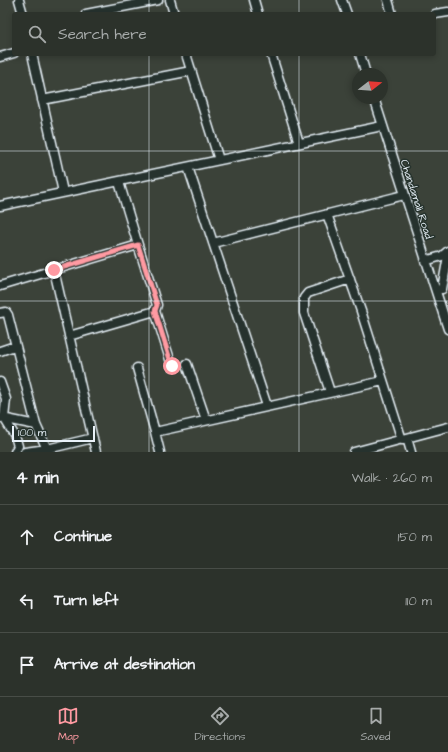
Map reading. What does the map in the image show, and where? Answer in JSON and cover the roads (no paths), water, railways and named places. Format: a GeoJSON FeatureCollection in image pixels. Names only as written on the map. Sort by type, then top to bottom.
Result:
{"type":"FeatureCollection","features":[{"type":"Feature","properties":{"kind":"street"},"geometry":{"type":"LineString","coordinates":[[19,0],[22,12]]}},
{"type":"Feature","properties":{"kind":"street"},"geometry":{"type":"LineString","coordinates":[[96,12],[158,0]]}},
{"type":"Feature","properties":{"kind":"street"},"geometry":{"type":"LineString","coordinates":[[170,0],[173,12]]}},
{"type":"Feature","properties":{"kind":"street"},"geometry":{"type":"LineString","coordinates":[[254,0],[257,12]]}},
{"type":"Feature","properties":{"kind":"street"},"geometry":{"type":"LineString","coordinates":[[342,0],[346,12]]}},
{"type":"Feature","properties":{"kind":"street"},"geometry":{"type":"LineString","coordinates":[[388,0],[391,12]]}},
{"type":"Feature","properties":{"kind":"street"},"geometry":{"type":"LineString","coordinates":[[436,14],[448,12]]}},
{"type":"Feature","properties":{"kind":"street"},"geometry":{"type":"LineString","coordinates":[[0,57],[12,54]]}},
{"type":"Feature","properties":{"kind":"street"},"geometry":{"type":"LineString","coordinates":[[32,56],[63,192]]}},
{"type":"Feature","properties":{"kind":"street"},"geometry":{"type":"LineString","coordinates":[[187,56],[219,160]]}},
{"type":"Feature","properties":{"kind":"street"},"geometry":{"type":"LineString","coordinates":[[272,56],[299,143]]}},
{"type":"Feature","properties":{"kind":"street"},"geometry":{"type":"LineString","coordinates":[[361,56],[364,68]]}},
{"type":"Feature","properties":{"kind":"street"},"geometry":{"type":"LineString","coordinates":[[42,100],[191,71]]}},
{"type":"Feature","properties":{"kind":"street","name":"Chandamali Road"},"geometry":{"type":"LineString","coordinates":[[376,104],[448,329]]}},
{"type":"Feature","properties":{"kind":"street"},"geometry":{"type":"LineString","coordinates":[[0,206],[63,192],[188,168],[219,160],[382,126]]}},
{"type":"Feature","properties":{"kind":"street"},"geometry":{"type":"LineString","coordinates":[[188,168],[267,406]]}},
{"type":"Feature","properties":{"kind":"street"},"geometry":{"type":"LineString","coordinates":[[119,182],[157,305],[155,311],[172,366]]}},
{"type":"Feature","properties":{"kind":"street"},"geometry":{"type":"LineString","coordinates":[[214,243],[404,195]]}},
{"type":"Feature","properties":{"kind":"street"},"geometry":{"type":"LineString","coordinates":[[328,214],[383,380],[411,452]]}},
{"type":"Feature","properties":{"kind":"street"},"geometry":{"type":"LineString","coordinates":[[0,286],[138,245]]}},
{"type":"Feature","properties":{"kind":"street"},"geometry":{"type":"LineString","coordinates":[[425,261],[442,256],[448,251]]}},
{"type":"Feature","properties":{"kind":"street"},"geometry":{"type":"LineString","coordinates":[[442,289],[448,256]]}},
{"type":"Feature","properties":{"kind":"street"},"geometry":{"type":"LineString","coordinates":[[54,270],[96,452]]}},
{"type":"Feature","properties":{"kind":"street"},"geometry":{"type":"LineString","coordinates":[[330,392],[304,313],[303,301],[308,293],[350,279]]}},
{"type":"Feature","properties":{"kind":"street"},"geometry":{"type":"LineString","coordinates":[[69,336],[155,311]]}},
{"type":"Feature","properties":{"kind":"street"},"geometry":{"type":"LineString","coordinates":[[0,313],[6,312],[8,315],[36,425],[48,449]]}},
{"type":"Feature","properties":{"kind":"street"},"geometry":{"type":"LineString","coordinates":[[0,351],[15,346]]}},
{"type":"Feature","properties":{"kind":"street"},"geometry":{"type":"LineString","coordinates":[[187,364],[206,420]]}},
{"type":"Feature","properties":{"kind":"street"},"geometry":{"type":"LineString","coordinates":[[136,368],[160,452]]}},
{"type":"Feature","properties":{"kind":"street"},"geometry":{"type":"LineString","coordinates":[[155,432],[383,380]]}},
{"type":"Feature","properties":{"kind":"street"},"geometry":{"type":"LineString","coordinates":[[0,382],[6,399],[2,418],[15,436],[18,446],[16,452]]}},
{"type":"Feature","properties":{"kind":"street"},"geometry":{"type":"LineString","coordinates":[[2,418],[36,425]]}},
{"type":"Feature","properties":{"kind":"street"},"geometry":{"type":"LineString","coordinates":[[354,452],[367,450],[448,427]]}},
{"type":"Feature","properties":{"kind":"street"},"geometry":{"type":"LineString","coordinates":[[25,452],[48,449],[93,438]]}}]}
